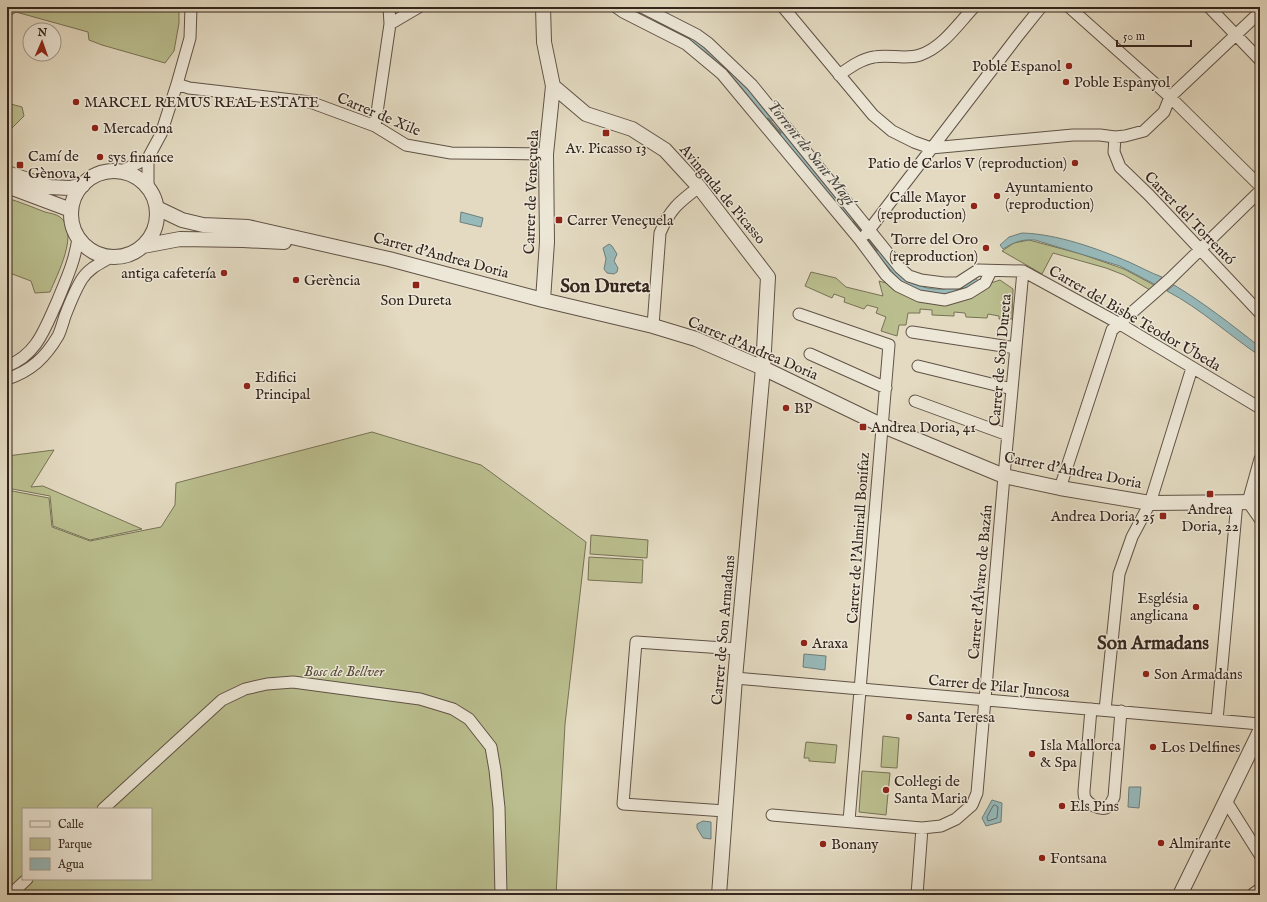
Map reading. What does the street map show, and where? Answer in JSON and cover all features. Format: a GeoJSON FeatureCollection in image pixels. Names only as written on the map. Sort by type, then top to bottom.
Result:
{"type":"FeatureCollection","features":[{"type":"Feature","properties":{"kind":"street"},"geometry":{"type":"LineString","coordinates":[[148,188],[148,158],[161,134],[177,84],[190,38],[191,7]]}},
{"type":"Feature","properties":{"kind":"street"},"geometry":{"type":"LineString","coordinates":[[374,126],[390,24],[390,7]]}},
{"type":"Feature","properties":{"kind":"street"},"geometry":{"type":"LineString","coordinates":[[390,24],[419,7]]}},
{"type":"Feature","properties":{"kind":"street"},"geometry":{"type":"LineString","coordinates":[[543,7],[544,42],[553,86]]}},
{"type":"Feature","properties":{"kind":"street"},"geometry":{"type":"LineString","coordinates":[[616,7],[686,44],[722,74],[776,126],[865,235],[886,275],[898,286],[919,296],[945,300],[969,293],[985,283],[989,271]]}},
{"type":"Feature","properties":{"kind":"street"},"geometry":{"type":"LineString","coordinates":[[642,7],[697,35],[708,43],[752,85],[776,126],[865,235]]}},
{"type":"Feature","properties":{"kind":"street"},"geometry":{"type":"LineString","coordinates":[[783,7],[873,115],[892,131],[914,142],[931,148],[1073,134],[1115,137],[1144,131],[1164,112],[1170,97],[1260,12]]}},
{"type":"Feature","properties":{"kind":"street"},"geometry":{"type":"LineString","coordinates":[[839,75],[855,64],[874,57],[919,56],[935,47],[950,35],[974,7]]}},
{"type":"Feature","properties":{"kind":"street"},"geometry":{"type":"LineString","coordinates":[[865,235],[1041,7]]}},
{"type":"Feature","properties":{"kind":"street"},"geometry":{"type":"LineString","coordinates":[[1069,7],[1170,97],[1260,186]]}},
{"type":"Feature","properties":{"kind":"street"},"geometry":{"type":"LineString","coordinates":[[1209,7],[1260,60]]}},
{"type":"Feature","properties":{"kind":"street","name":"Carrer de Xile"},"geometry":{"type":"LineString","coordinates":[[177,84],[189,88],[310,102],[374,126],[406,145],[451,153],[546,154]]}},
{"type":"Feature","properties":{"kind":"street","name":"Carrer de Veneçuela"},"geometry":{"type":"LineString","coordinates":[[543,300],[547,242],[546,154],[553,86]]}},
{"type":"Feature","properties":{"kind":"street","name":"Avinguda de Picasso"},"geometry":{"type":"LineString","coordinates":[[553,86],[586,114],[632,129],[665,150],[699,187],[768,277],[763,368]]}},
{"type":"Feature","properties":{"kind":"street","name":"Carrer del Torrentó"},"geometry":{"type":"LineString","coordinates":[[1115,137],[1114,152],[1120,167],[1150,195],[1260,313]]}},
{"type":"Feature","properties":{"kind":"street"},"geometry":{"type":"LineString","coordinates":[[120,172],[148,158]]}},
{"type":"Feature","properties":{"kind":"street"},"geometry":{"type":"LineString","coordinates":[[7,379],[32,367],[43,357],[58,336],[69,306],[82,278],[93,267],[111,257],[130,254],[143,246],[152,236],[157,222],[157,208],[153,195],[144,184],[133,176],[120,172],[106,172],[94,177],[83,185],[75,197],[72,210],[72,224],[78,238],[88,248],[101,255],[111,257]]}},
{"type":"Feature","properties":{"kind":"street"},"geometry":{"type":"LineString","coordinates":[[7,173],[49,187],[70,188],[83,185]]}},
{"type":"Feature","properties":{"kind":"street"},"geometry":{"type":"LineString","coordinates":[[7,186],[72,210]]}},
{"type":"Feature","properties":{"kind":"street"},"geometry":{"type":"LineString","coordinates":[[653,326],[660,233],[664,223],[677,204],[699,187]]}},
{"type":"Feature","properties":{"kind":"street"},"geometry":{"type":"LineString","coordinates":[[1060,488],[1112,330],[1170,279],[1260,191]]}},
{"type":"Feature","properties":{"kind":"street","name":"Carrer d'Andrea Doria"},"geometry":{"type":"LineString","coordinates":[[157,208],[182,220],[203,225],[248,227],[389,259],[543,300],[653,326],[696,338],[763,368],[882,425],[1004,476],[1060,488],[1150,503],[1248,502]]}},
{"type":"Feature","properties":{"kind":"street","name":"Carrer del Bisbe Teodor Úbeda"},"geometry":{"type":"LineString","coordinates":[[865,235],[909,276],[921,280],[958,283],[978,270],[1023,271],[1120,324],[1260,408]]}},
{"type":"Feature","properties":{"kind":"street"},"geometry":{"type":"LineString","coordinates":[[7,366],[24,357],[45,331],[70,272],[76,255],[78,238]]}},
{"type":"Feature","properties":{"kind":"street"},"geometry":{"type":"LineString","coordinates":[[143,246],[180,239],[243,240],[328,245]]}},
{"type":"Feature","properties":{"kind":"street","name":"Carrer de Son Dureta"},"geometry":{"type":"LineString","coordinates":[[1004,476],[1023,271]]}},
{"type":"Feature","properties":{"kind":"street","name":"Carrer de l'Almirall Bonifaz"},"geometry":{"type":"LineString","coordinates":[[799,314],[889,345],[849,821]]}},
{"type":"Feature","properties":{"kind":"street"},"geometry":{"type":"LineString","coordinates":[[912,332],[1016,348]]}},
{"type":"Feature","properties":{"kind":"street"},"geometry":{"type":"LineString","coordinates":[[810,354],[886,388]]}},
{"type":"Feature","properties":{"kind":"street"},"geometry":{"type":"LineString","coordinates":[[918,366],[1012,389]]}},
{"type":"Feature","properties":{"kind":"street","name":"Carrer de Son Armadans"},"geometry":{"type":"LineString","coordinates":[[719,895],[735,678],[763,368]]}},
{"type":"Feature","properties":{"kind":"street"},"geometry":{"type":"LineString","coordinates":[[1106,710],[1119,574],[1132,537],[1150,503],[1192,368]]}},
{"type":"Feature","properties":{"kind":"street"},"geometry":{"type":"LineString","coordinates":[[915,401],[1008,435]]}},
{"type":"Feature","properties":{"kind":"street"},"geometry":{"type":"LineString","coordinates":[[1217,720],[1248,502],[1260,459]]}},
{"type":"Feature","properties":{"kind":"street","name":"Carrer d'Álvaro de Bazán"},"geometry":{"type":"LineString","coordinates":[[772,815],[922,828],[941,826],[956,819],[972,805],[977,793],[1004,476]]}},
{"type":"Feature","properties":{"kind":"street"},"geometry":{"type":"LineString","coordinates":[[1248,502],[1260,519]]}},
{"type":"Feature","properties":{"kind":"street"},"geometry":{"type":"LineString","coordinates":[[725,811],[623,804],[636,642],[738,649]]}},
{"type":"Feature","properties":{"kind":"street","name":"Carrer de Pilar Juncosa"},"geometry":{"type":"LineString","coordinates":[[735,678],[1260,724]]}},
{"type":"Feature","properties":{"kind":"street"},"geometry":{"type":"LineString","coordinates":[[104,808],[222,700],[245,689],[267,684],[293,682],[420,699],[453,709],[470,719],[491,747],[499,808],[502,895]]}},
{"type":"Feature","properties":{"kind":"street"},"geometry":{"type":"LineString","coordinates":[[1091,709],[1084,791],[1085,798],[1089,803],[1096,807],[1104,808],[1108,806],[1114,797],[1121,712]]}},
{"type":"Feature","properties":{"kind":"street"},"geometry":{"type":"LineString","coordinates":[[1180,895],[1260,731]]}},
{"type":"Feature","properties":{"kind":"street"},"geometry":{"type":"LineString","coordinates":[[1226,801],[1260,855]]}},
{"type":"Feature","properties":{"kind":"street"},"geometry":{"type":"LineString","coordinates":[[917,895],[922,828]]}},
{"type":"Feature","properties":{"kind":"street"},"geometry":{"type":"LineString","coordinates":[[10,895],[26,880]]}},
{"type":"Feature","properties":{"kind":"street"},"geometry":{"type":"LineString","coordinates":[[1254,895],[1260,891]]}},
{"type":"Feature","properties":{"kind":"green space"},"geometry":{"type":"Polygon","coordinates":[[[7,7],[179,7],[179,23],[174,51],[165,63],[89,40],[88,32],[62,25],[62,22],[52,22],[16,12],[7,18],[7,7]]]}},
{"type":"Feature","properties":{"kind":"green space"},"geometry":{"type":"Polygon","coordinates":[[[7,103],[22,107],[24,116],[7,133],[7,103]]]}},
{"type":"Feature","properties":{"kind":"green space"},"geometry":{"type":"Polygon","coordinates":[[[7,198],[57,215],[66,224],[68,233],[65,254],[62,265],[50,292],[35,293],[31,281],[7,272],[7,198]]]}},
{"type":"Feature","properties":{"kind":"green space"},"geometry":{"type":"Polygon","coordinates":[[[1029,240],[1081,254],[1124,269],[1154,285],[1150,290],[1124,275],[1106,268],[1053,253],[1042,274],[1002,251],[1014,243],[1029,240]]]}},
{"type":"Feature","properties":{"kind":"green space"},"geometry":{"type":"Polygon","coordinates":[[[811,272],[836,278],[846,287],[883,296],[879,281],[893,285],[920,299],[1000,280],[1013,289],[1012,319],[999,319],[999,316],[988,314],[987,318],[966,317],[965,313],[954,312],[954,316],[932,315],[932,310],[920,309],[920,313],[908,313],[906,325],[899,325],[897,336],[881,331],[886,317],[876,313],[878,308],[867,305],[864,309],[844,302],[845,298],[834,294],[832,298],[805,286],[811,272]]]}},
{"type":"Feature","properties":{"kind":"green space","name":"Bosc de Bellver"},"geometry":{"type":"Polygon","coordinates":[[[372,432],[481,465],[586,542],[565,724],[556,895],[7,895],[7,490],[49,498],[52,527],[90,541],[161,527],[175,505],[176,483],[372,432]]]}},
{"type":"Feature","properties":{"kind":"green space"},"geometry":{"type":"Polygon","coordinates":[[[54,450],[31,487],[43,486],[142,529],[90,540],[53,526],[50,496],[7,488],[7,456],[54,450]]]}},
{"type":"Feature","properties":{"kind":"green space"},"geometry":{"type":"Polygon","coordinates":[[[591,535],[648,540],[647,558],[590,554],[591,535]]]}},
{"type":"Feature","properties":{"kind":"green space"},"geometry":{"type":"Polygon","coordinates":[[[589,557],[643,560],[642,583],[588,580],[589,557]]]}},
{"type":"Feature","properties":{"kind":"green space"},"geometry":{"type":"Polygon","coordinates":[[[883,736],[899,738],[897,768],[881,767],[883,736]]]}},
{"type":"Feature","properties":{"kind":"green space"},"geometry":{"type":"Polygon","coordinates":[[[806,742],[837,745],[835,763],[809,761],[809,758],[804,758],[806,742]]]}},
{"type":"Feature","properties":{"kind":"green space"},"geometry":{"type":"Polygon","coordinates":[[[862,771],[890,773],[886,815],[859,812],[862,771]]]}},
{"type":"Feature","properties":{"kind":"water"},"geometry":{"type":"Polygon","coordinates":[[[666,21],[722,58],[775,118],[769,123],[717,61],[698,46],[663,28],[666,21]]]}},
{"type":"Feature","properties":{"kind":"water"},"geometry":{"type":"Polygon","coordinates":[[[783,127],[859,221],[854,225],[777,132],[783,127]]]}},
{"type":"Feature","properties":{"kind":"water"},"geometry":{"type":"Polygon","coordinates":[[[461,212],[483,218],[481,227],[460,222],[461,212]]]}},
{"type":"Feature","properties":{"kind":"water"},"geometry":{"type":"Polygon","coordinates":[[[1022,233],[1049,236],[1090,247],[1162,277],[1156,285],[1120,266],[1035,240],[1018,242],[1003,249],[1000,245],[1009,237],[1022,233]]]}},
{"type":"Feature","properties":{"kind":"water"},"geometry":{"type":"Polygon","coordinates":[[[609,244],[617,254],[614,261],[618,268],[617,272],[614,274],[607,273],[604,269],[606,259],[603,248],[609,244]]]}},
{"type":"Feature","properties":{"kind":"water"},"geometry":{"type":"Polygon","coordinates":[[[878,244],[894,266],[905,277],[923,287],[945,289],[960,284],[974,276],[979,282],[968,289],[946,296],[925,295],[900,281],[873,249],[878,244]]]}},
{"type":"Feature","properties":{"kind":"water"},"geometry":{"type":"Polygon","coordinates":[[[1174,285],[1228,322],[1260,347],[1260,356],[1203,314],[1167,291],[1174,285]]]}},
{"type":"Feature","properties":{"kind":"water"},"geometry":{"type":"Polygon","coordinates":[[[804,654],[826,656],[825,670],[803,667],[804,654]]]}},
{"type":"Feature","properties":{"kind":"water"},"geometry":{"type":"Polygon","coordinates":[[[1129,787],[1141,787],[1139,808],[1128,807],[1129,787]]]}},
{"type":"Feature","properties":{"kind":"water"},"geometry":{"type":"Polygon","coordinates":[[[992,800],[1002,803],[1001,822],[986,826],[982,818],[992,800]]]}},
{"type":"Feature","properties":{"kind":"water"},"geometry":{"type":"Polygon","coordinates":[[[703,821],[711,822],[711,839],[703,838],[697,828],[697,824],[703,821]]]}},
{"type":"Feature","properties":{"kind":"waterway","name":"Torrent de Sant Magí"},"geometry":{"type":"LineString","coordinates":[[655,21],[666,27]]}},
{"type":"Feature","properties":{"kind":"waterway","name":"Torrent de Sant Magí"},"geometry":{"type":"LineString","coordinates":[[768,119],[780,133]]}},
{"type":"Feature","properties":{"kind":"waterway","name":"Torrent de Sant Magí"},"geometry":{"type":"LineString","coordinates":[[854,222],[877,250]]}},
{"type":"Feature","properties":{"kind":"place","name":"Poble Espanol"},"geometry":{"type":"Point","coordinates":[1069,66]}},
{"type":"Feature","properties":{"kind":"place","name":"Poble Espanyol"},"geometry":{"type":"Point","coordinates":[1066,82]}},
{"type":"Feature","properties":{"kind":"place","name":"MARCEL REMUS REAL ESTATE"},"geometry":{"type":"Point","coordinates":[76,102]}},
{"type":"Feature","properties":{"kind":"place","name":"Mercadona"},"geometry":{"type":"Point","coordinates":[95,128]}},
{"type":"Feature","properties":{"kind":"place","name":"Av. Picasso 13"},"geometry":{"type":"Point","coordinates":[606,133]}},
{"type":"Feature","properties":{"kind":"place","name":"sys finance"},"geometry":{"type":"Point","coordinates":[100,157]}},
{"type":"Feature","properties":{"kind":"place","name":"Patio de Carlos V (reproduction)"},"geometry":{"type":"Point","coordinates":[1075,163]}},
{"type":"Feature","properties":{"kind":"place","name":"Camí de Gènova, 4"},"geometry":{"type":"Point","coordinates":[20,165]}},
{"type":"Feature","properties":{"kind":"place","name":"Ayuntamiento (reproduction)"},"geometry":{"type":"Point","coordinates":[997,196]}},
{"type":"Feature","properties":{"kind":"place","name":"Calle Mayor (reproduction)"},"geometry":{"type":"Point","coordinates":[974,206]}},
{"type":"Feature","properties":{"kind":"place","name":"Carrer Veneçuela"},"geometry":{"type":"Point","coordinates":[559,220]}},
{"type":"Feature","properties":{"kind":"place","name":"Torre del Oro (reproduction)"},"geometry":{"type":"Point","coordinates":[986,248]}},
{"type":"Feature","properties":{"kind":"place","name":"antiga cafetería"},"geometry":{"type":"Point","coordinates":[224,273]}},
{"type":"Feature","properties":{"kind":"place","name":"Gerència"},"geometry":{"type":"Point","coordinates":[296,280]}},
{"type":"Feature","properties":{"kind":"place","name":"Son Dureta"},"geometry":{"type":"Point","coordinates":[416,285]}},
{"type":"Feature","properties":{"kind":"place","name":"Edifici Principal"},"geometry":{"type":"Point","coordinates":[247,386]}},
{"type":"Feature","properties":{"kind":"place","name":"BP"},"geometry":{"type":"Point","coordinates":[786,408]}},
{"type":"Feature","properties":{"kind":"place","name":"Andrea Doria, 41"},"geometry":{"type":"Point","coordinates":[863,427]}},
{"type":"Feature","properties":{"kind":"place","name":"Andrea Doria, 22"},"geometry":{"type":"Point","coordinates":[1210,494]}},
{"type":"Feature","properties":{"kind":"place","name":"Andrea Doria, 25"},"geometry":{"type":"Point","coordinates":[1163,516]}},
{"type":"Feature","properties":{"kind":"place","name":"Església anglicana"},"geometry":{"type":"Point","coordinates":[1196,607]}},
{"type":"Feature","properties":{"kind":"place","name":"Araxa"},"geometry":{"type":"Point","coordinates":[804,643]}},
{"type":"Feature","properties":{"kind":"place","name":"Son Armadans"},"geometry":{"type":"Point","coordinates":[1146,674]}},
{"type":"Feature","properties":{"kind":"place","name":"Santa Teresa"},"geometry":{"type":"Point","coordinates":[909,717]}},
{"type":"Feature","properties":{"kind":"place","name":"Los Delfines"},"geometry":{"type":"Point","coordinates":[1153,747]}},
{"type":"Feature","properties":{"kind":"place","name":"Isla Mallorca & Spa"},"geometry":{"type":"Point","coordinates":[1032,754]}},
{"type":"Feature","properties":{"kind":"place","name":"Col·legi de Santa Maria"},"geometry":{"type":"Point","coordinates":[886,790]}},
{"type":"Feature","properties":{"kind":"place","name":"Els Pins"},"geometry":{"type":"Point","coordinates":[1062,806]}},
{"type":"Feature","properties":{"kind":"place","name":"Almirante"},"geometry":{"type":"Point","coordinates":[1161,843]}},
{"type":"Feature","properties":{"kind":"place","name":"Bonany"},"geometry":{"type":"Point","coordinates":[823,844]}},
{"type":"Feature","properties":{"kind":"place","name":"Fontsana"},"geometry":{"type":"Point","coordinates":[1042,858]}},
{"type":"Feature","properties":{"kind":"district","name":"Son Dureta"},"geometry":{"type":"Point","coordinates":[605,285]}},
{"type":"Feature","properties":{"kind":"district","name":"Son Armadans"},"geometry":{"type":"Point","coordinates":[1153,642]}}]}
